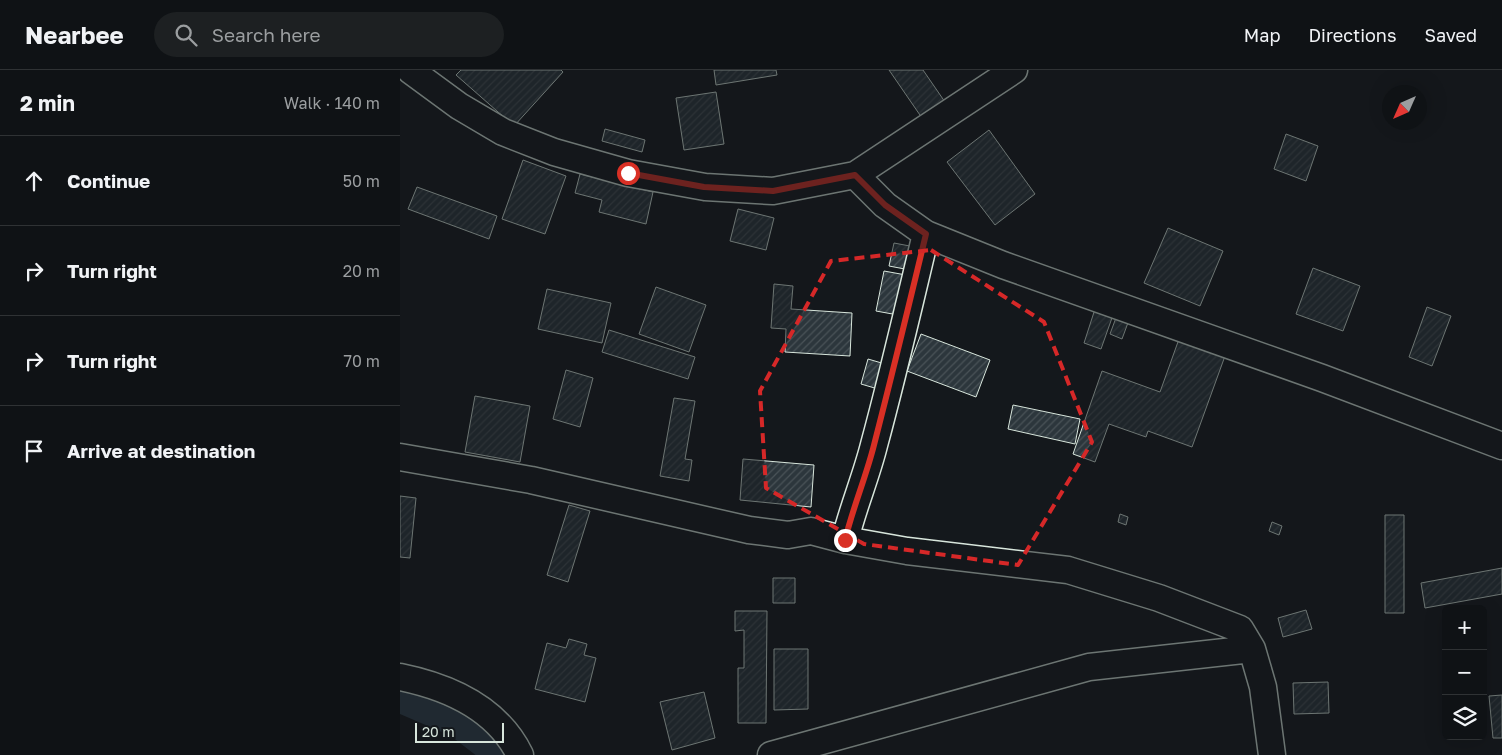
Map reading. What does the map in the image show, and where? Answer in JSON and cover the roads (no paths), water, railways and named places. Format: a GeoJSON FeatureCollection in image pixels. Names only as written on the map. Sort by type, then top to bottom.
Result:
{"type":"FeatureCollection","features":[{"type":"Feature","properties":{"kind":"street"},"geometry":{"type":"LineString","coordinates":[[410,70],[460,106],[503,132],[554,152],[628,173],[704,187],[773,191],[855,175],[1014,70]]}},
{"type":"Feature","properties":{"kind":"street"},"geometry":{"type":"LineString","coordinates":[[855,175],[885,205],[926,234],[1003,265],[1322,378],[1502,446]]}},
{"type":"Feature","properties":{"kind":"street"},"geometry":{"type":"LineString","coordinates":[[845,540],[854,504],[862,487],[874,446],[926,234]]}},
{"type":"Feature","properties":{"kind":"street"},"geometry":{"type":"LineString","coordinates":[[400,457],[531,480],[749,530],[788,534],[811,532],[897,549],[1068,570],[1159,598],[1240,629],[1252,649],[1263,687],[1272,755]]}},
{"type":"Feature","properties":{"kind":"street"},"geometry":{"type":"LineString","coordinates":[[771,755],[1089,667],[1252,649]]}},
{"type":"Feature","properties":{"kind":"street"},"geometry":{"type":"LineString","coordinates":[[400,677],[452,692],[473,704],[496,720],[512,740],[520,755]]}},
{"type":"Feature","properties":{"kind":"waterway"},"geometry":{"type":"LineString","coordinates":[[400,697],[458,722],[501,755]]}}]}
